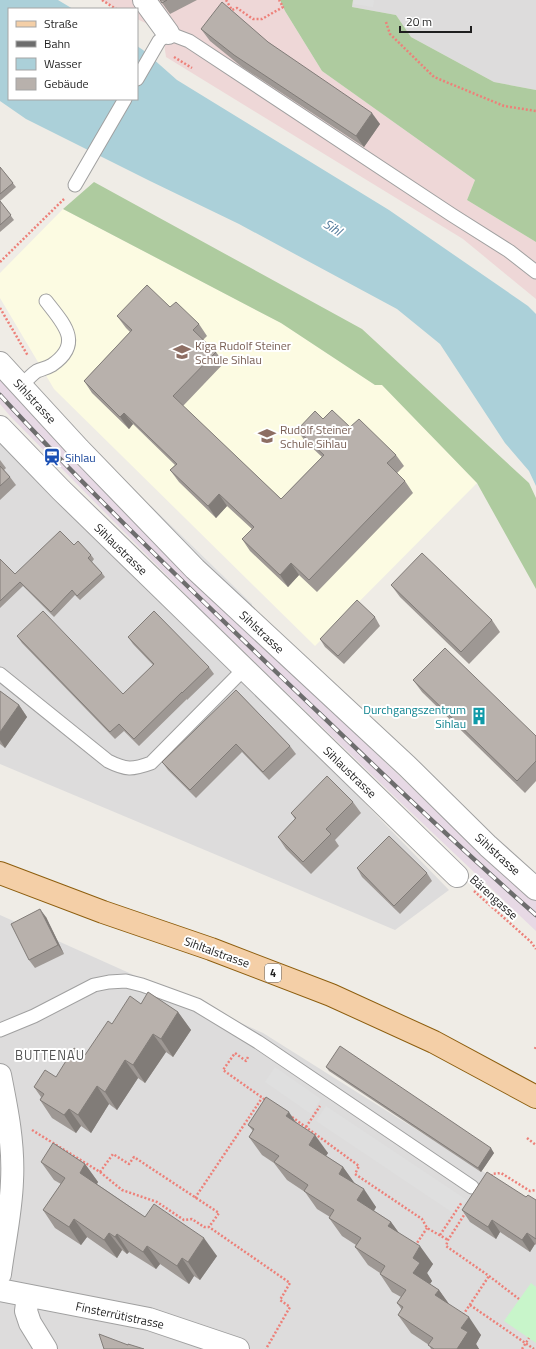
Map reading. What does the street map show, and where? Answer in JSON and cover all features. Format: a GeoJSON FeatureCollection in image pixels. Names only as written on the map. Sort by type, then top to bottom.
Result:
{"type":"FeatureCollection","features":[{"type":"Feature","properties":{"kind":"main road","name":"Sihltalstrasse"},"geometry":{"type":"LineString","coordinates":[[0,873],[103,912],[211,948],[331,995],[434,1042],[536,1097]]}},
{"type":"Feature","properties":{"kind":"street"},"geometry":{"type":"LineString","coordinates":[[144,0],[164,37]]}},
{"type":"Feature","properties":{"kind":"street","name":"Sihlstrasse"},"geometry":{"type":"LineString","coordinates":[[0,363],[79,449],[194,569],[407,766],[488,846],[536,889]]}},
{"type":"Feature","properties":{"kind":"street","name":"Sihlaustrasse"},"geometry":{"type":"LineString","coordinates":[[0,427],[61,490],[457,876]]}},
{"type":"Feature","properties":{"kind":"street"},"geometry":{"type":"LineString","coordinates":[[0,1075],[10,1128],[6,1178],[7,1233],[0,1274]]}},
{"type":"Feature","properties":{"kind":"street","name":"Finsterrütistrasse"},"geometry":{"type":"LineString","coordinates":[[0,1290],[149,1319],[238,1349]]}},
{"type":"Feature","properties":{"kind":"street"},"geometry":{"type":"LineString","coordinates":[[28,1296],[26,1311],[30,1323],[46,1349]]}},
{"type":"Feature","properties":{"kind":"lane"},"geometry":{"type":"LineString","coordinates":[[138,77],[164,37],[189,41],[509,251],[536,272]]}},
{"type":"Feature","properties":{"kind":"lane"},"geometry":{"type":"LineString","coordinates":[[75,185],[124,100]]}},
{"type":"Feature","properties":{"kind":"lane"},"geometry":{"type":"LineString","coordinates":[[21,386],[37,372],[51,366],[67,349],[69,341],[66,326],[46,301]]}},
{"type":"Feature","properties":{"kind":"lane"},"geometry":{"type":"LineString","coordinates":[[0,674],[108,761],[122,768],[137,768],[151,763],[244,669]]}},
{"type":"Feature","properties":{"kind":"lane"},"geometry":{"type":"LineString","coordinates":[[0,1030],[34,1016],[94,985],[126,981],[142,985],[198,1005],[258,1042],[472,1187]]}},
{"type":"Feature","properties":{"kind":"path"},"geometry":{"type":"LineString","coordinates":[[102,0],[114,8]]}},
{"type":"Feature","properties":{"kind":"path"},"geometry":{"type":"LineString","coordinates":[[226,0],[232,10],[237,8],[253,19],[262,20],[283,7],[279,0]]}},
{"type":"Feature","properties":{"kind":"path"},"geometry":{"type":"LineString","coordinates":[[386,22],[390,34],[434,76],[504,106],[536,111]]}},
{"type":"Feature","properties":{"kind":"path"},"geometry":{"type":"LineString","coordinates":[[0,262],[60,204],[75,185]]}},
{"type":"Feature","properties":{"kind":"path"},"geometry":{"type":"LineString","coordinates":[[0,308],[30,359]]}},
{"type":"Feature","properties":{"kind":"path","name":"Bärengasse"},"geometry":{"type":"LineString","coordinates":[[457,876],[531,942],[536,949]]}},
{"type":"Feature","properties":{"kind":"path"},"geometry":{"type":"LineString","coordinates":[[246,1061],[235,1053],[223,1070],[269,1102]]}},
{"type":"Feature","properties":{"kind":"path"},"geometry":{"type":"LineString","coordinates":[[195,1198],[262,1098]]}},
{"type":"Feature","properties":{"kind":"path"},"geometry":{"type":"LineString","coordinates":[[306,1127],[324,1100]]}},
{"type":"Feature","properties":{"kind":"path"},"geometry":{"type":"LineString","coordinates":[[287,1114],[359,1166],[355,1174],[422,1219],[427,1228],[448,1240]]}},
{"type":"Feature","properties":{"kind":"path"},"geometry":{"type":"LineString","coordinates":[[10,1128],[34,1130],[100,1172],[122,1190],[157,1202],[184,1220],[192,1219],[204,1227],[209,1228],[290,1283],[280,1300],[290,1308],[266,1349]]}},
{"type":"Feature","properties":{"kind":"path"},"geometry":{"type":"LineString","coordinates":[[526,1138],[536,1145]]}},
{"type":"Feature","properties":{"kind":"path"},"geometry":{"type":"LineString","coordinates":[[100,1172],[113,1154],[129,1164],[134,1157],[219,1213],[209,1228]]}},
{"type":"Feature","properties":{"kind":"path"},"geometry":{"type":"LineString","coordinates":[[489,1178],[492,1174],[501,1173],[530,1191],[536,1190]]}},
{"type":"Feature","properties":{"kind":"path"},"geometry":{"type":"LineString","coordinates":[[469,1208],[448,1240],[446,1246],[519,1299]]}},
{"type":"Feature","properties":{"kind":"path"},"geometry":{"type":"LineString","coordinates":[[440,1235],[450,1220]]}},
{"type":"Feature","properties":{"kind":"path"},"geometry":{"type":"LineString","coordinates":[[411,1251],[427,1228]]}},
{"type":"Feature","properties":{"kind":"path"},"geometry":{"type":"LineString","coordinates":[[459,1321],[489,1276]]}},
{"type":"Feature","properties":{"kind":"path"},"geometry":{"type":"LineString","coordinates":[[470,1305],[534,1349]]}},
{"type":"Feature","properties":{"kind":"path"},"geometry":{"type":"LineString","coordinates":[[522,1349],[529,1338]]}},
{"type":"Feature","properties":{"kind":"shaded area"},"geometry":{"type":"Polygon","coordinates":[[[102,0],[280,0],[285,11],[322,71],[475,180],[467,200],[536,242],[536,299],[463,239],[166,57],[164,43],[167,33],[138,19],[138,8],[114,8],[102,0]]]}},
{"type":"Feature","properties":{"kind":"shaded area"},"geometry":{"type":"Polygon","coordinates":[[[353,0],[536,0],[536,90],[494,82],[411,37],[396,15],[352,7],[353,0]]]}},
{"type":"Feature","properties":{"kind":"shaded area"},"geometry":{"type":"Polygon","coordinates":[[[354,0],[374,0],[373,7],[353,4],[354,0]]]}},
{"type":"Feature","properties":{"kind":"shaded area","name":"Rudolf Steiner Schule Sihlau"},"geometry":{"type":"Polygon","coordinates":[[[63,209],[281,323],[375,385],[382,385],[477,483],[315,646],[54,389],[0,298],[0,273],[63,209]]]}},
{"type":"Feature","properties":{"kind":"shaded area"},"geometry":{"type":"Polygon","coordinates":[[[0,373],[316,691],[316,696],[433,808],[536,900],[536,931],[202,611],[10,416],[0,404],[0,373]]]}},
{"type":"Feature","properties":{"kind":"shaded area"},"geometry":{"type":"Polygon","coordinates":[[[0,436],[250,685],[449,890],[395,930],[0,764],[0,436]]]}},
{"type":"Feature","properties":{"kind":"shaded area"},"geometry":{"type":"Polygon","coordinates":[[[141,506],[151,506],[252,604],[252,614],[141,506]]]}},
{"type":"Feature","properties":{"kind":"shaded area"},"geometry":{"type":"Polygon","coordinates":[[[0,915],[263,1033],[536,1205],[536,1349],[0,1349],[0,915]]]}},
{"type":"Feature","properties":{"kind":"shaded area"},"geometry":{"type":"Polygon","coordinates":[[[275,1067],[321,1099],[311,1114],[265,1082],[275,1067]]]}},
{"type":"Feature","properties":{"kind":"shaded area"},"geometry":{"type":"Polygon","coordinates":[[[326,1106],[467,1200],[456,1215],[316,1121],[326,1106]]]}},
{"type":"Feature","properties":{"kind":"green space"},"geometry":{"type":"Polygon","coordinates":[[[280,0],[353,0],[352,7],[396,15],[411,37],[494,82],[536,90],[536,242],[467,200],[475,180],[322,71],[285,11],[280,0]]]}},
{"type":"Feature","properties":{"kind":"green space"},"geometry":{"type":"Polygon","coordinates":[[[94,182],[362,329],[529,483],[536,498],[536,589],[477,483],[382,385],[375,385],[281,323],[63,209],[94,182]]]}},
{"type":"Feature","properties":{"kind":"green space"},"geometry":{"type":"Polygon","coordinates":[[[531,1283],[536,1287],[536,1343],[504,1321],[531,1283]]]}},
{"type":"Feature","properties":{"kind":"water","name":"Sihl"},"geometry":{"type":"Polygon","coordinates":[[[0,0],[58,0],[71,8],[8,8],[8,100],[138,100],[138,47],[177,80],[389,210],[528,306],[536,314],[536,486],[529,471],[505,443],[440,344],[397,309],[239,224],[26,119],[0,101],[0,0]]]}},
{"type":"Feature","properties":{"kind":"building"},"geometry":{"type":"Polygon","coordinates":[[[160,0],[167,0],[162,3],[160,0]]]}},
{"type":"Feature","properties":{"kind":"building"},"geometry":{"type":"Polygon","coordinates":[[[222,2],[268,42],[372,113],[356,136],[234,55],[201,29],[222,2]]]}},
{"type":"Feature","properties":{"kind":"building"},"geometry":{"type":"Polygon","coordinates":[[[0,167],[13,183],[0,194],[0,167]]]}},
{"type":"Feature","properties":{"kind":"building"},"geometry":{"type":"Polygon","coordinates":[[[0,201],[11,215],[0,225],[0,201]]]}},
{"type":"Feature","properties":{"kind":"building","name":"Rudolf Steiner Schule Sihlau"},"geometry":{"type":"Polygon","coordinates":[[[147,285],[170,307],[176,302],[199,324],[193,330],[216,352],[173,396],[281,499],[324,455],[297,430],[315,411],[323,419],[332,410],[350,427],[359,419],[396,455],[387,463],[405,481],[309,580],[291,563],[280,575],[242,539],[254,527],[219,494],[208,506],[170,470],[177,464],[124,413],[120,417],[84,381],[132,330],[117,316],[147,285]]]}},
{"type":"Feature","properties":{"kind":"building"},"geometry":{"type":"Polygon","coordinates":[[[0,466],[10,477],[0,486],[0,466]]]}},
{"type":"Feature","properties":{"kind":"building"},"geometry":{"type":"Polygon","coordinates":[[[60,531],[74,545],[78,541],[91,555],[88,558],[102,573],[77,596],[72,590],[51,612],[20,582],[0,601],[0,559],[15,574],[60,531]]]}},
{"type":"Feature","properties":{"kind":"building"},"geometry":{"type":"Polygon","coordinates":[[[422,553],[492,620],[461,652],[391,585],[422,553]]]}},
{"type":"Feature","properties":{"kind":"building"},"geometry":{"type":"Polygon","coordinates":[[[357,600],[375,617],[338,656],[320,639],[357,600]]]}},
{"type":"Feature","properties":{"kind":"building"},"geometry":{"type":"Polygon","coordinates":[[[43,611],[123,694],[154,664],[128,637],[154,611],[209,667],[134,739],[119,724],[110,732],[17,636],[43,611]]]}},
{"type":"Feature","properties":{"kind":"building","name":"Durchgangszentrum Sihlau"},"geometry":{"type":"Polygon","coordinates":[[[445,648],[536,736],[536,761],[517,781],[413,680],[445,648]]]}},
{"type":"Feature","properties":{"kind":"building"},"geometry":{"type":"Polygon","coordinates":[[[236,690],[290,746],[263,772],[236,744],[190,790],[162,762],[236,690]]]}},
{"type":"Feature","properties":{"kind":"building"},"geometry":{"type":"Polygon","coordinates":[[[0,691],[19,705],[0,732],[0,691]]]}},
{"type":"Feature","properties":{"kind":"building"},"geometry":{"type":"Polygon","coordinates":[[[327,776],[353,802],[326,829],[331,834],[303,862],[278,837],[296,818],[291,813],[327,776]]]}},
{"type":"Feature","properties":{"kind":"building"},"geometry":{"type":"Polygon","coordinates":[[[389,836],[427,873],[394,906],[357,868],[389,836]]]}},
{"type":"Feature","properties":{"kind":"building"},"geometry":{"type":"Polygon","coordinates":[[[40,909],[58,945],[29,960],[11,924],[40,909]]]}},
{"type":"Feature","properties":{"kind":"building"},"geometry":{"type":"Polygon","coordinates":[[[148,992],[178,1012],[161,1039],[153,1034],[133,1065],[125,1060],[105,1092],[97,1086],[78,1115],[69,1109],[64,1115],[40,1100],[44,1094],[34,1087],[45,1070],[56,1077],[74,1048],[85,1055],[108,1021],[112,1024],[130,996],[141,1004],[148,992]]]}},
{"type":"Feature","properties":{"kind":"building"},"geometry":{"type":"Polygon","coordinates":[[[340,1046],[491,1148],[478,1168],[326,1067],[340,1046]]]}},
{"type":"Feature","properties":{"kind":"building"},"geometry":{"type":"Polygon","coordinates":[[[266,1097],[289,1112],[286,1116],[315,1135],[309,1145],[343,1167],[339,1174],[364,1189],[357,1200],[391,1222],[388,1226],[420,1246],[413,1258],[420,1263],[413,1273],[439,1290],[435,1295],[469,1317],[461,1328],[468,1332],[457,1349],[434,1349],[428,1345],[433,1338],[398,1315],[403,1307],[397,1303],[406,1290],[380,1274],[385,1266],[355,1247],[361,1238],[329,1218],[334,1210],[304,1191],[308,1185],[274,1162],[279,1156],[249,1137],[254,1129],[248,1125],[266,1097]]]}},
{"type":"Feature","properties":{"kind":"building"},"geometry":{"type":"Polygon","coordinates":[[[53,1143],[85,1164],[80,1173],[145,1217],[154,1204],[204,1238],[188,1262],[182,1258],[177,1266],[147,1246],[143,1252],[117,1234],[115,1237],[109,1233],[104,1240],[74,1219],[69,1227],[43,1210],[65,1178],[41,1162],[53,1143]]]}},
{"type":"Feature","properties":{"kind":"building"},"geometry":{"type":"Polygon","coordinates":[[[487,1172],[526,1197],[528,1195],[536,1200],[536,1239],[527,1233],[522,1240],[492,1220],[488,1227],[462,1210],[487,1172]]]}},
{"type":"Feature","properties":{"kind":"building"},"geometry":{"type":"Polygon","coordinates":[[[99,1334],[128,1345],[144,1349],[104,1349],[99,1334]]]}},
{"type":"Feature","properties":{"kind":"railway"},"geometry":{"type":"LineString","coordinates":[[0,395],[100,500],[203,602],[403,794],[536,915]]}},
{"type":"Feature","properties":{"kind":"place","name":"Kiga Rudolf Steiner Schule Sihlau"},"geometry":{"type":"Point","coordinates":[182,352]}},
{"type":"Feature","properties":{"kind":"place","name":"Rudolf Steiner Schule Sihlau"},"geometry":{"type":"Point","coordinates":[267,436]}},
{"type":"Feature","properties":{"kind":"place","name":"Sihlau"},"geometry":{"type":"Point","coordinates":[52,457]}},
{"type":"Feature","properties":{"kind":"place","name":"Durchgangszentrum Sihlau"},"geometry":{"type":"Point","coordinates":[479,716]}},
{"type":"Feature","properties":{"kind":"district","name":"BUTTENAU"},"geometry":{"type":"Point","coordinates":[50,1055]}}]}
